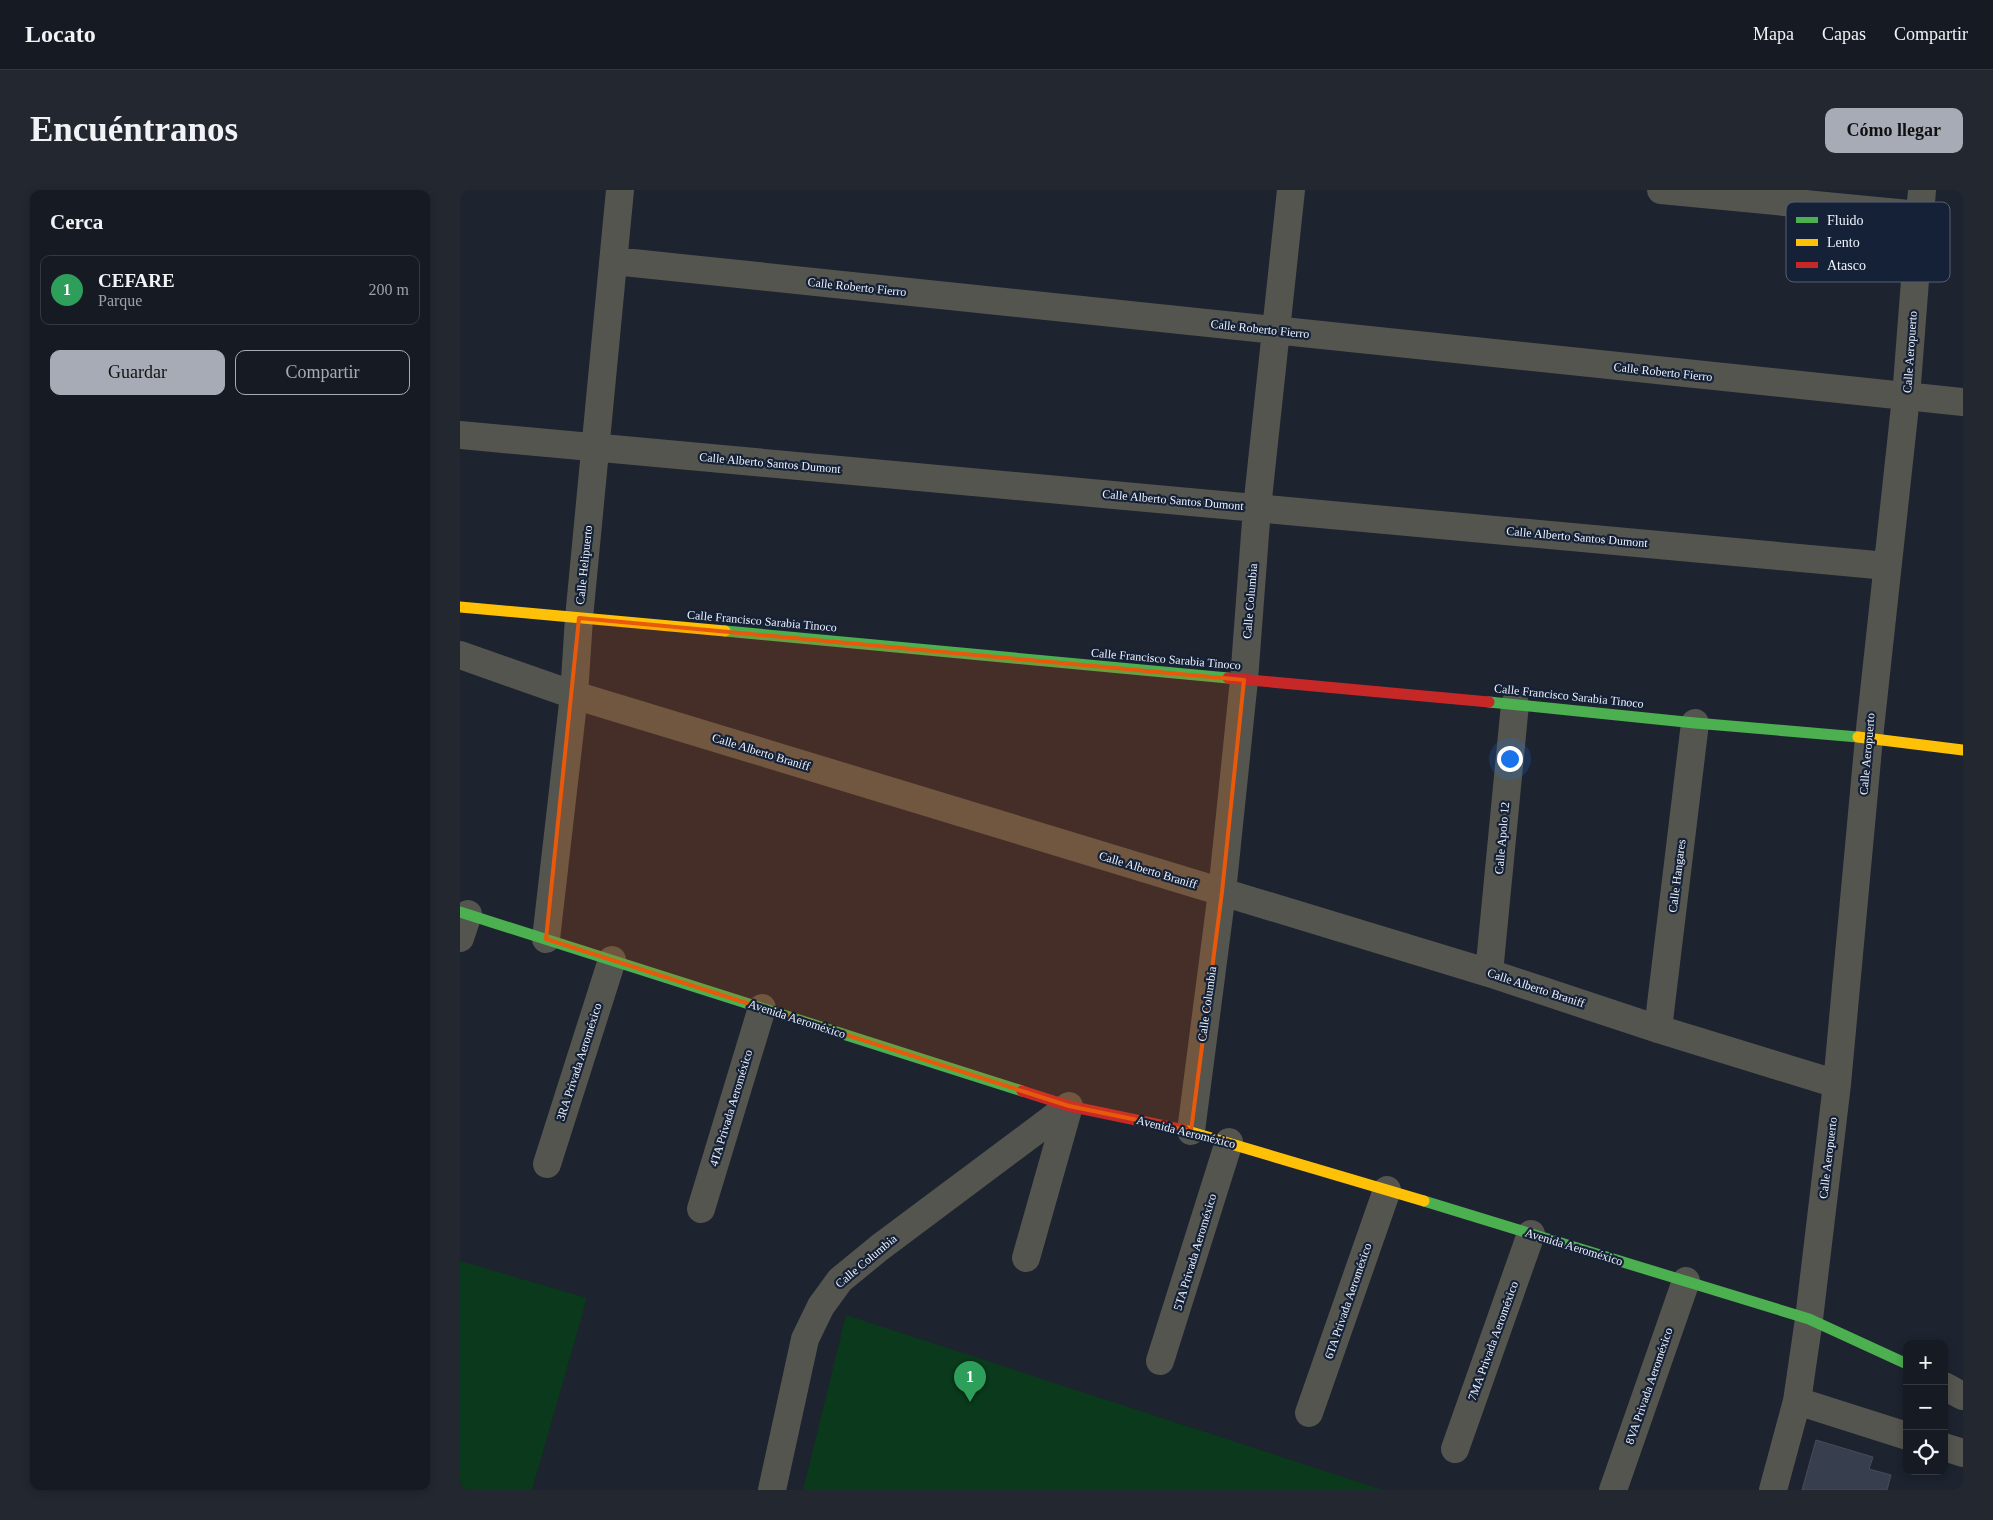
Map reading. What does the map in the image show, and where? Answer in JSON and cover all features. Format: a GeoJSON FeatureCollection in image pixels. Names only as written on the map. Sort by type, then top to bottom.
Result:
{"type":"FeatureCollection","features":[{"type":"Feature","properties":{"kind":"street","name":"Calle Helipuerto"},"geometry":{"type":"LineString","coordinates":[[546,940],[574,694],[579,618],[620,190]]}},
{"type":"Feature","properties":{"kind":"street","name":"Calle Columbia"},"geometry":{"type":"LineString","coordinates":[[1190,1131],[1222,892],[1244,680],[1257,508],[1291,190]]}},
{"type":"Feature","properties":{"kind":"street"},"geometry":{"type":"LineString","coordinates":[[1661,190],[1921,202]]}},
{"type":"Feature","properties":{"kind":"street","name":"Calle Roberto Fierro"},"geometry":{"type":"LineString","coordinates":[[614,262],[1963,402]]}},
{"type":"Feature","properties":{"kind":"street","name":"Calle Aeropuerto"},"geometry":{"type":"LineString","coordinates":[[1773,1490],[1797,1401],[1809,1319],[1837,1084],[1869,738],[1906,397],[1915,282]]}},
{"type":"Feature","properties":{"kind":"street","name":"Calle Alberto Santos Dumont"},"geometry":{"type":"LineString","coordinates":[[460,435],[1887,566]]}},
{"type":"Feature","properties":{"kind":"street","name":"Calle Francisco Sarabia Tinoco"},"geometry":{"type":"LineString","coordinates":[[460,608],[1515,704],[1695,723],[1869,738],[1963,750]]}},
{"type":"Feature","properties":{"kind":"street","name":"Calle Alberto Braniff"},"geometry":{"type":"LineString","coordinates":[[460,655],[574,694],[1489,973],[1658,1029],[1837,1084]]}},
{"type":"Feature","properties":{"kind":"street","name":"Calle Apolo 12"},"geometry":{"type":"LineString","coordinates":[[1489,973],[1515,704]]}},
{"type":"Feature","properties":{"kind":"street","name":"Calle Hangares"},"geometry":{"type":"LineString","coordinates":[[1658,1029],[1695,723]]}},
{"type":"Feature","properties":{"kind":"street","name":"Avenida Aeroméxico"},"geometry":{"type":"LineString","coordinates":[[463,922],[546,940],[1069,1106],[1190,1131],[1229,1142],[1686,1281],[1809,1319],[1903,1362]]}},
{"type":"Feature","properties":{"kind":"street","name":"3RA Privada Aeroméxico"},"geometry":{"type":"LineString","coordinates":[[547,1164],[612,960]]}},
{"type":"Feature","properties":{"kind":"street","name":"4TA Privada Aeroméxico"},"geometry":{"type":"LineString","coordinates":[[701,1208],[762,1008]]}},
{"type":"Feature","properties":{"kind":"street","name":"Calle Columbia"},"geometry":{"type":"LineString","coordinates":[[772,1490],[805,1339],[821,1306],[840,1280],[879,1248],[1069,1106]]}},
{"type":"Feature","properties":{"kind":"street"},"geometry":{"type":"LineString","coordinates":[[1026,1258],[1069,1106]]}},
{"type":"Feature","properties":{"kind":"street","name":"5TA Privada Aeroméxico"},"geometry":{"type":"LineString","coordinates":[[1160,1361],[1229,1142]]}},
{"type":"Feature","properties":{"kind":"street","name":"6TA Privada Aeroméxico"},"geometry":{"type":"LineString","coordinates":[[1309,1413],[1387,1190]]}},
{"type":"Feature","properties":{"kind":"street","name":"7MA Privada Aeroméxico"},"geometry":{"type":"LineString","coordinates":[[1455,1449],[1531,1234]]}},
{"type":"Feature","properties":{"kind":"street","name":"8VA Privada Aeroméxico"},"geometry":{"type":"LineString","coordinates":[[1613,1490],[1686,1281]]}},
{"type":"Feature","properties":{"kind":"street"},"geometry":{"type":"LineString","coordinates":[[1948,1388],[1963,1396]]}},
{"type":"Feature","properties":{"kind":"street"},"geometry":{"type":"LineString","coordinates":[[1797,1401],[1903,1435]]}},
{"type":"Feature","properties":{"kind":"street"},"geometry":{"type":"LineString","coordinates":[[1948,1448],[1963,1453]]}},
{"type":"Feature","properties":{"kind":"highlighted area"},"geometry":{"type":"Polygon","coordinates":[[[579,618],[1244,680],[1222,892],[1191,1131],[1069,1106],[546,939],[579,618]]]}},
{"type":"Feature","properties":{"kind":"green space"},"geometry":{"type":"Polygon","coordinates":[[[460,1261],[587,1298],[532,1490],[460,1490],[460,1261]]]}},
{"type":"Feature","properties":{"kind":"green space"},"geometry":{"type":"Polygon","coordinates":[[[846,1315],[1383,1490],[803,1490],[846,1315]]]}},
{"type":"Feature","properties":{"kind":"building"},"geometry":{"type":"Polygon","coordinates":[[[1816,1440],[1873,1457],[1869,1469],[1891,1475],[1887,1490],[1802,1490],[1816,1440]]]}},
{"type":"Feature","properties":{"kind":"traffic: fast"},"geometry":{"type":"LineString","coordinates":[[725,631],[1228,678]]}},
{"type":"Feature","properties":{"kind":"traffic: fast"},"geometry":{"type":"LineString","coordinates":[[1489,702],[1858,737]]}},
{"type":"Feature","properties":{"kind":"traffic: fast"},"geometry":{"type":"LineString","coordinates":[[460,912],[1022,1091]]}},
{"type":"Feature","properties":{"kind":"traffic: fast"},"geometry":{"type":"LineString","coordinates":[[1424,1201],[1809,1319],[1903,1362]]}},
{"type":"Feature","properties":{"kind":"traffic: slow"},"geometry":{"type":"LineString","coordinates":[[460,607],[725,631]]}},
{"type":"Feature","properties":{"kind":"traffic: slow"},"geometry":{"type":"LineString","coordinates":[[1858,737],[1963,750]]}},
{"type":"Feature","properties":{"kind":"traffic: slow"},"geometry":{"type":"LineString","coordinates":[[1184,1130],[1424,1201]]}},
{"type":"Feature","properties":{"kind":"traffic: jam"},"geometry":{"type":"LineString","coordinates":[[1228,678],[1489,702]]}},
{"type":"Feature","properties":{"kind":"traffic: jam"},"geometry":{"type":"LineString","coordinates":[[1022,1091],[1069,1106],[1184,1130]]}},
{"type":"Feature","properties":{"kind":"place","name":"CEFARE"},"geometry":{"type":"Point","coordinates":[970,1402]}}]}
